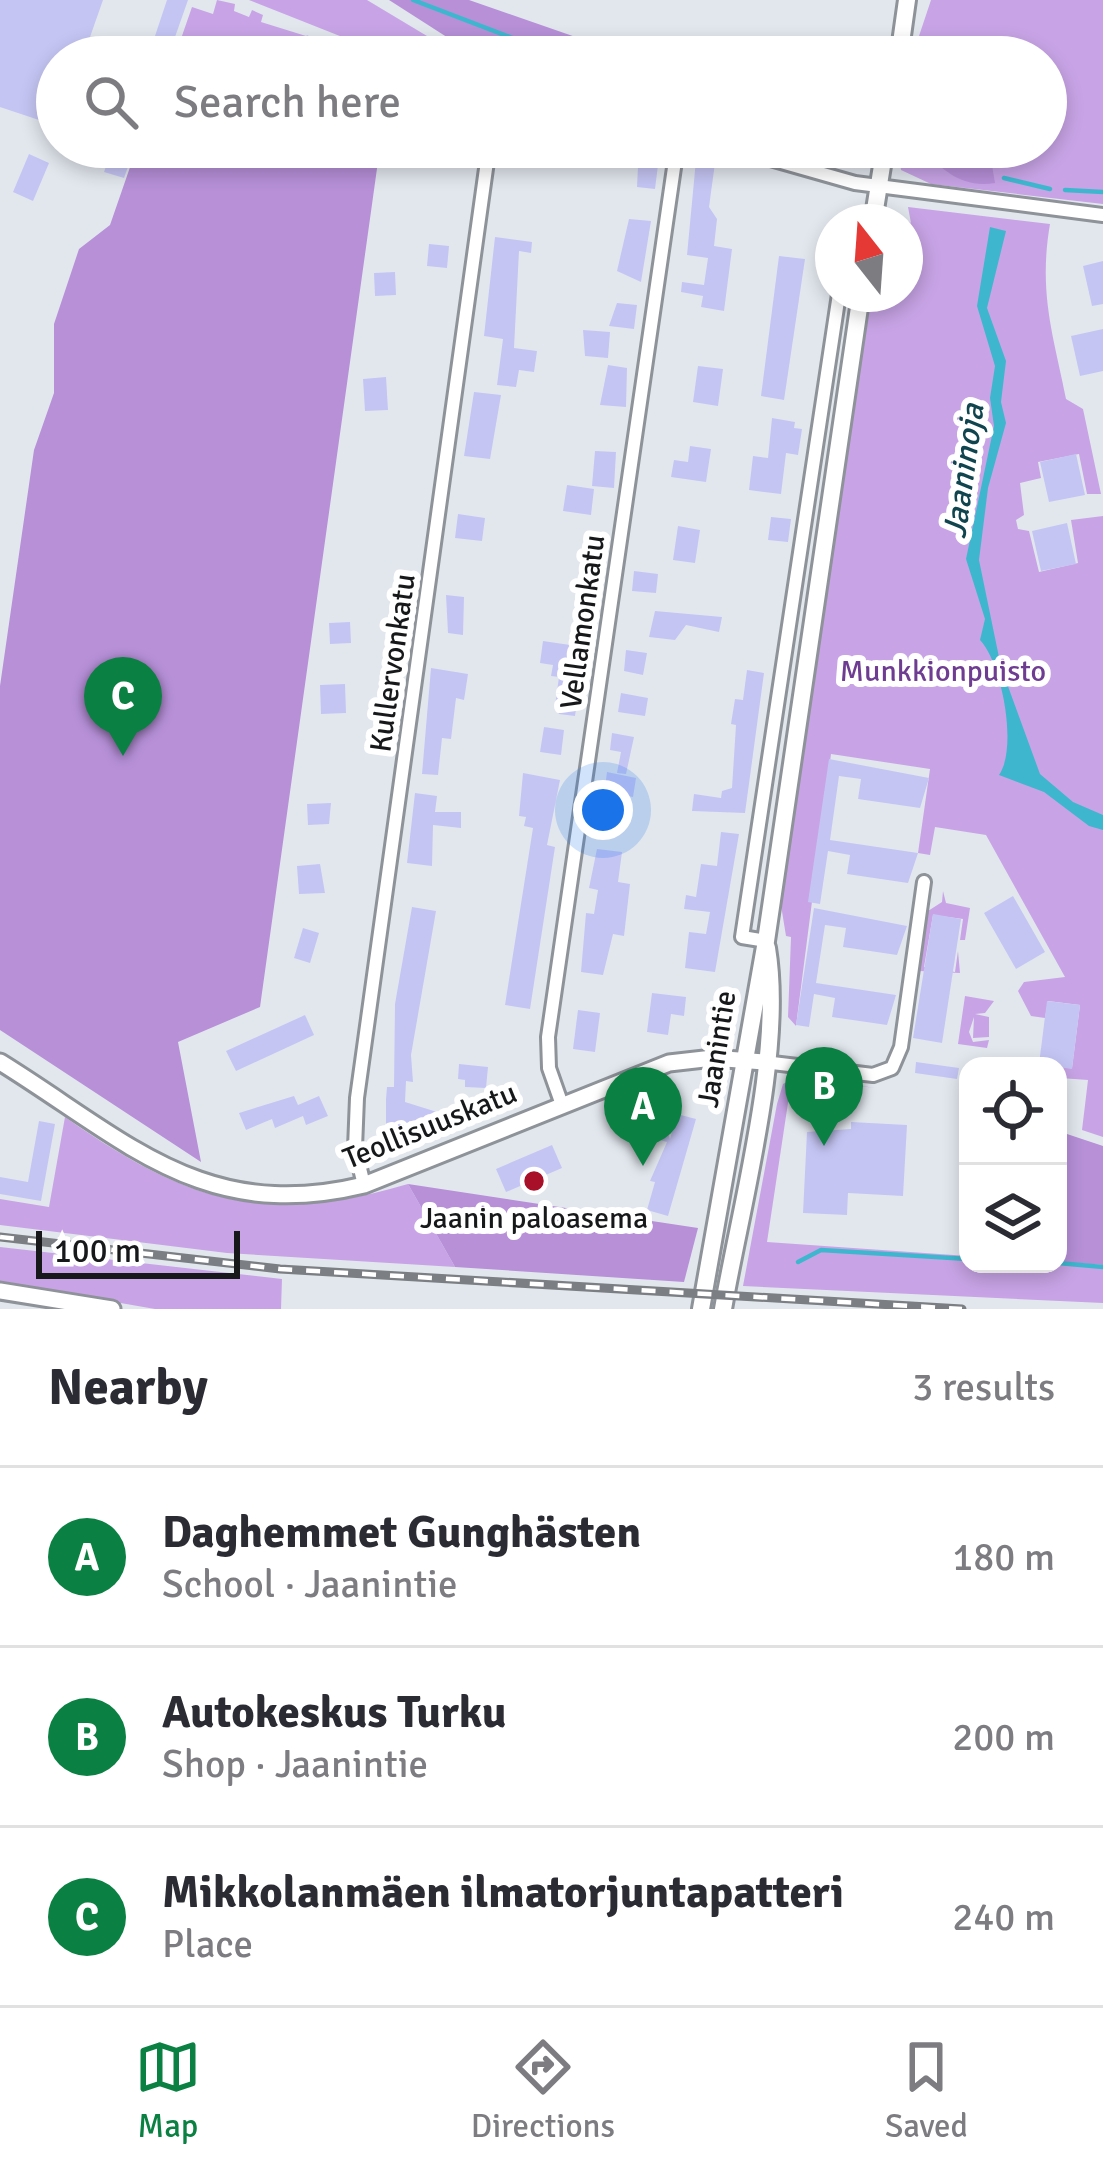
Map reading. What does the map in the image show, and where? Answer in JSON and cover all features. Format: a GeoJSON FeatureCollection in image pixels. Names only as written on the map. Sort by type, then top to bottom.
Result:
{"type":"FeatureCollection","features":[{"type":"Feature","properties":{"kind":"main road"},"geometry":{"type":"LineString","coordinates":[[902,36],[907,0]]}},
{"type":"Feature","properties":{"kind":"main road"},"geometry":{"type":"LineString","coordinates":[[876,204],[882,168]]}},
{"type":"Feature","properties":{"kind":"main road","name":"Jaanintie"},"geometry":{"type":"LineString","coordinates":[[701,1309],[766,941],[859,312]]}},
{"type":"Feature","properties":{"kind":"main road","name":"Jaanintie"},"geometry":{"type":"LineString","coordinates":[[723,1309],[764,1062],[770,968],[766,941]]}},
{"type":"Feature","properties":{"kind":"street","name":"Kullervonkatu"},"geometry":{"type":"LineString","coordinates":[[364,1185],[355,1148],[357,1098],[486,168]]}},
{"type":"Feature","properties":{"kind":"street","name":"Vellamonkatu"},"geometry":{"type":"LineString","coordinates":[[561,1102],[549,1068],[548,1037],[674,168]]}},
{"type":"Feature","properties":{"kind":"street"},"geometry":{"type":"LineString","coordinates":[[809,168],[879,186],[1103,215]]}},
{"type":"Feature","properties":{"kind":"street","name":"Jaanintie"},"geometry":{"type":"LineString","coordinates":[[766,941],[742,937],[837,312]]}},
{"type":"Feature","properties":{"kind":"street"},"geometry":{"type":"LineString","coordinates":[[788,631],[810,633]]}},
{"type":"Feature","properties":{"kind":"street"},"geometry":{"type":"LineString","coordinates":[[764,1062],[874,1075],[892,1068],[901,1048],[924,882]]}},
{"type":"Feature","properties":{"kind":"street","name":"Teollisuuskatu"},"geometry":{"type":"LineString","coordinates":[[0,1061],[157,1166],[210,1187],[294,1196],[364,1185],[561,1102],[669,1063],[764,1062]]}},
{"type":"Feature","properties":{"kind":"street"},"geometry":{"type":"LineString","coordinates":[[0,1291],[112,1309]]}},
{"type":"Feature","properties":{"kind":"green space"},"geometry":{"type":"Polygon","coordinates":[[[217,0],[235,4],[234,11],[249,17],[252,10],[263,15],[261,22],[306,36],[182,36],[192,7],[213,14],[217,0]]]}},
{"type":"Feature","properties":{"kind":"green space"},"geometry":{"type":"Polygon","coordinates":[[[249,0],[367,0],[427,36],[340,36],[249,0]]]}},
{"type":"Feature","properties":{"kind":"green space"},"geometry":{"type":"Polygon","coordinates":[[[931,0],[1103,0],[1103,204],[931,184],[901,170],[1067,168],[1067,36],[919,36],[931,0]]]}},
{"type":"Feature","properties":{"kind":"green space","name":"Munkkionpuisto"},"geometry":{"type":"Polygon","coordinates":[[[923,209],[1050,224],[1046,272],[1052,335],[1066,399],[1083,409],[1101,494],[1087,494],[1079,454],[1038,462],[1041,478],[1020,483],[1024,515],[1016,520],[1018,529],[1029,531],[1039,572],[1078,563],[1071,520],[1103,516],[1103,1137],[1082,1130],[1088,1080],[1067,1078],[1080,1005],[1048,1001],[1045,1018],[1031,1016],[1018,991],[1024,982],[1065,977],[986,835],[935,827],[930,855],[918,853],[930,769],[831,754],[796,1026],[788,1017],[791,937],[786,936],[779,893],[869,312],[923,312],[923,209]]]}},
{"type":"Feature","properties":{"kind":"green space"},"geometry":{"type":"Polygon","coordinates":[[[943,891],[946,903],[970,908],[965,940],[960,940],[963,919],[933,915],[924,967],[955,972],[958,951],[960,973],[919,971],[928,911],[942,902],[943,891]]]}},
{"type":"Feature","properties":{"kind":"green space"},"geometry":{"type":"Polygon","coordinates":[[[965,996],[994,1001],[985,1013],[975,1014],[989,1017],[989,1037],[973,1038],[974,1017],[969,1032],[973,1042],[989,1040],[987,1048],[958,1044],[965,996]]]}},
{"type":"Feature","properties":{"kind":"green space"},"geometry":{"type":"Polygon","coordinates":[[[798,1076],[875,1088],[801,1078],[791,1083],[767,1242],[959,1255],[959,1273],[1067,1273],[1067,1265],[1103,1265],[1103,1303],[743,1286],[783,1084],[798,1076]]]}},
{"type":"Feature","properties":{"kind":"green space"},"geometry":{"type":"Polygon","coordinates":[[[65,1117],[149,1169],[228,1198],[311,1204],[408,1184],[455,1267],[227,1253],[0,1225],[0,1199],[49,1207],[65,1117]]]}},
{"type":"Feature","properties":{"kind":"green space"},"geometry":{"type":"Polygon","coordinates":[[[0,1247],[282,1279],[281,1309],[155,1309],[0,1282],[0,1247]]]}},
{"type":"Feature","properties":{"kind":"shaded area"},"geometry":{"type":"Polygon","coordinates":[[[389,0],[469,0],[573,36],[445,36],[389,0]]]}},
{"type":"Feature","properties":{"kind":"shaded area"},"geometry":{"type":"Polygon","coordinates":[[[130,168],[377,168],[260,1007],[178,1042],[201,1162],[0,1030],[0,686],[34,450],[54,393],[54,324],[79,249],[110,225],[130,168]]]}},
{"type":"Feature","properties":{"kind":"shaded area"},"geometry":{"type":"Polygon","coordinates":[[[944,168],[992,168],[995,183],[972,183],[944,168]]]}},
{"type":"Feature","properties":{"kind":"shaded area"},"geometry":{"type":"Polygon","coordinates":[[[1067,1134],[1103,1146],[1103,1265],[1067,1263],[1067,1134]]]}},
{"type":"Feature","properties":{"kind":"shaded area"},"geometry":{"type":"Polygon","coordinates":[[[408,1184],[698,1228],[684,1282],[455,1267],[408,1184]]]}},
{"type":"Feature","properties":{"kind":"water"},"geometry":{"type":"Polygon","coordinates":[[[990,227],[1006,231],[987,308],[1006,361],[1001,402],[1006,423],[988,488],[979,560],[1001,667],[1040,774],[1073,802],[1103,815],[1103,830],[1089,826],[1044,792],[999,775],[1007,746],[1005,706],[995,667],[980,640],[985,619],[966,559],[994,426],[990,398],[995,366],[977,306],[990,227]]]}},
{"type":"Feature","properties":{"kind":"building"},"geometry":{"type":"Polygon","coordinates":[[[0,0],[103,0],[90,36],[36,36],[36,119],[0,107],[0,0]]]}},
{"type":"Feature","properties":{"kind":"building"},"geometry":{"type":"Polygon","coordinates":[[[167,0],[188,0],[175,36],[155,36],[167,0]]]}},
{"type":"Feature","properties":{"kind":"building"},"geometry":{"type":"Polygon","coordinates":[[[29,154],[36,157],[36,168],[47,168],[33,201],[13,192],[29,154]]]}},
{"type":"Feature","properties":{"kind":"building"},"geometry":{"type":"Polygon","coordinates":[[[105,168],[128,168],[124,178],[104,172],[105,168]]]}},
{"type":"Feature","properties":{"kind":"building"},"geometry":{"type":"Polygon","coordinates":[[[638,168],[658,168],[655,189],[637,187],[638,168]]]}},
{"type":"Feature","properties":{"kind":"building"},"geometry":{"type":"Polygon","coordinates":[[[695,168],[714,168],[709,207],[717,219],[714,246],[732,249],[724,311],[701,307],[703,296],[681,292],[682,282],[704,285],[708,258],[687,255],[695,168]]]}},
{"type":"Feature","properties":{"kind":"building"},"geometry":{"type":"Polygon","coordinates":[[[629,219],[651,221],[641,282],[617,271],[629,219]]]}},
{"type":"Feature","properties":{"kind":"building"},"geometry":{"type":"Polygon","coordinates":[[[495,237],[532,242],[531,253],[519,251],[514,348],[537,351],[534,372],[519,370],[516,387],[497,385],[503,339],[484,336],[495,237]]]}},
{"type":"Feature","properties":{"kind":"building"},"geometry":{"type":"Polygon","coordinates":[[[429,244],[449,246],[447,268],[427,266],[429,244]]]}},
{"type":"Feature","properties":{"kind":"building"},"geometry":{"type":"Polygon","coordinates":[[[779,256],[805,259],[784,400],[761,396],[779,256]]]}},
{"type":"Feature","properties":{"kind":"building"},"geometry":{"type":"Polygon","coordinates":[[[1103,261],[1103,304],[1092,306],[1083,266],[1103,261]]]}},
{"type":"Feature","properties":{"kind":"building"},"geometry":{"type":"Polygon","coordinates":[[[395,272],[396,295],[375,296],[374,273],[395,272]]]}},
{"type":"Feature","properties":{"kind":"building"},"geometry":{"type":"Polygon","coordinates":[[[617,303],[637,305],[634,329],[609,326],[617,303]]]}},
{"type":"Feature","properties":{"kind":"building"},"geometry":{"type":"Polygon","coordinates":[[[1103,329],[1103,371],[1080,376],[1071,336],[1103,329]]]}},
{"type":"Feature","properties":{"kind":"building"},"geometry":{"type":"Polygon","coordinates":[[[583,330],[610,332],[608,358],[585,356],[583,330]]]}},
{"type":"Feature","properties":{"kind":"building"},"geometry":{"type":"Polygon","coordinates":[[[608,365],[627,368],[626,407],[600,405],[608,365]]]}},
{"type":"Feature","properties":{"kind":"building"},"geometry":{"type":"Polygon","coordinates":[[[698,366],[723,369],[718,406],[693,402],[698,366]]]}},
{"type":"Feature","properties":{"kind":"building"},"geometry":{"type":"Polygon","coordinates":[[[386,377],[388,410],[365,411],[363,379],[386,377]]]}},
{"type":"Feature","properties":{"kind":"building"},"geometry":{"type":"Polygon","coordinates":[[[474,392],[501,395],[490,459],[464,456],[474,392]]]}},
{"type":"Feature","properties":{"kind":"building"},"geometry":{"type":"Polygon","coordinates":[[[772,418],[795,422],[794,428],[802,429],[798,455],[786,453],[781,494],[749,490],[753,456],[768,458],[772,418]]]}},
{"type":"Feature","properties":{"kind":"building"},"geometry":{"type":"Polygon","coordinates":[[[690,446],[711,449],[706,482],[671,477],[674,460],[688,462],[690,446]]]}},
{"type":"Feature","properties":{"kind":"building"},"geometry":{"type":"Polygon","coordinates":[[[595,451],[616,452],[614,488],[592,486],[595,451]]]}},
{"type":"Feature","properties":{"kind":"building"},"geometry":{"type":"Polygon","coordinates":[[[1076,454],[1085,495],[1049,502],[1040,462],[1076,454]]]}},
{"type":"Feature","properties":{"kind":"building"},"geometry":{"type":"Polygon","coordinates":[[[567,485],[594,489],[591,515],[563,511],[567,485]]]}},
{"type":"Feature","properties":{"kind":"building"},"geometry":{"type":"Polygon","coordinates":[[[458,514],[485,518],[482,541],[455,538],[458,514]]]}},
{"type":"Feature","properties":{"kind":"building"},"geometry":{"type":"Polygon","coordinates":[[[771,517],[791,519],[788,542],[768,540],[771,517]]]}},
{"type":"Feature","properties":{"kind":"building"},"geometry":{"type":"Polygon","coordinates":[[[1067,523],[1076,564],[1041,571],[1032,531],[1067,523]]]}},
{"type":"Feature","properties":{"kind":"building"},"geometry":{"type":"Polygon","coordinates":[[[678,526],[700,530],[695,563],[673,560],[678,526]]]}},
{"type":"Feature","properties":{"kind":"building"},"geometry":{"type":"Polygon","coordinates":[[[634,571],[658,574],[656,593],[632,591],[634,571]]]}},
{"type":"Feature","properties":{"kind":"building"},"geometry":{"type":"Polygon","coordinates":[[[446,595],[464,597],[463,635],[448,633],[446,595]]]}},
{"type":"Feature","properties":{"kind":"building"},"geometry":{"type":"Polygon","coordinates":[[[655,611],[722,617],[719,632],[686,625],[675,640],[649,637],[655,611]]]}},
{"type":"Feature","properties":{"kind":"building"},"geometry":{"type":"Polygon","coordinates":[[[350,622],[351,643],[330,644],[329,623],[350,622]]]}},
{"type":"Feature","properties":{"kind":"building"},"geometry":{"type":"Polygon","coordinates":[[[543,641],[577,646],[570,694],[578,695],[575,716],[559,714],[555,706],[559,677],[551,676],[553,665],[540,663],[543,641]]]}},
{"type":"Feature","properties":{"kind":"building"},"geometry":{"type":"Polygon","coordinates":[[[626,650],[647,653],[643,675],[624,671],[626,650]]]}},
{"type":"Feature","properties":{"kind":"building"},"geometry":{"type":"Polygon","coordinates":[[[431,668],[468,674],[464,700],[456,698],[451,739],[442,738],[438,775],[422,774],[431,668]]]}},
{"type":"Feature","properties":{"kind":"building"},"geometry":{"type":"Polygon","coordinates":[[[747,670],[764,673],[745,813],[692,811],[694,794],[721,798],[722,791],[732,788],[736,725],[731,724],[735,699],[743,700],[747,670]]]}},
{"type":"Feature","properties":{"kind":"building"},"geometry":{"type":"Polygon","coordinates":[[[345,684],[346,713],[321,714],[320,685],[345,684]]]}},
{"type":"Feature","properties":{"kind":"building"},"geometry":{"type":"Polygon","coordinates":[[[621,693],[648,698],[645,716],[618,712],[621,693]]]}},
{"type":"Feature","properties":{"kind":"building"},"geometry":{"type":"Polygon","coordinates":[[[544,727],[564,730],[561,755],[540,752],[544,727]]]}},
{"type":"Feature","properties":{"kind":"building"},"geometry":{"type":"Polygon","coordinates":[[[612,733],[634,737],[626,774],[617,773],[621,752],[610,750],[612,733]]]}},
{"type":"Feature","properties":{"kind":"building"},"geometry":{"type":"Polygon","coordinates":[[[829,759],[929,778],[920,808],[858,799],[861,779],[839,776],[830,840],[918,853],[908,883],[847,874],[850,855],[828,851],[820,904],[808,902],[829,759]]]}},
{"type":"Feature","properties":{"kind":"building"},"geometry":{"type":"Polygon","coordinates":[[[607,772],[636,778],[633,797],[623,795],[620,830],[600,828],[607,772]]]}},
{"type":"Feature","properties":{"kind":"building"},"geometry":{"type":"Polygon","coordinates":[[[523,773],[560,780],[547,845],[555,847],[530,1009],[505,1005],[533,828],[524,826],[526,817],[519,816],[523,773]]]}},
{"type":"Feature","properties":{"kind":"building"},"geometry":{"type":"Polygon","coordinates":[[[415,793],[437,796],[435,812],[461,812],[461,828],[433,825],[432,866],[407,863],[415,793]]]}},
{"type":"Feature","properties":{"kind":"building"},"geometry":{"type":"Polygon","coordinates":[[[331,803],[329,824],[308,825],[307,804],[331,803]]]}},
{"type":"Feature","properties":{"kind":"building"},"geometry":{"type":"Polygon","coordinates":[[[721,832],[739,834],[715,972],[685,968],[689,932],[706,934],[710,912],[684,909],[686,895],[696,897],[701,864],[717,866],[721,832]]]}},
{"type":"Feature","properties":{"kind":"building"},"geometry":{"type":"Polygon","coordinates":[[[597,849],[622,852],[618,882],[630,884],[624,936],[613,934],[603,975],[581,972],[586,913],[594,914],[598,890],[589,888],[597,849]]]}},
{"type":"Feature","properties":{"kind":"building"},"geometry":{"type":"Polygon","coordinates":[[[320,864],[325,893],[299,894],[297,866],[320,864]]]}},
{"type":"Feature","properties":{"kind":"building"},"geometry":{"type":"Polygon","coordinates":[[[1013,896],[1045,952],[1016,969],[984,913],[1013,896]]]}},
{"type":"Feature","properties":{"kind":"building"},"geometry":{"type":"Polygon","coordinates":[[[412,907],[436,911],[411,1055],[413,1082],[406,1081],[405,1102],[437,1112],[435,1123],[409,1121],[408,1130],[386,1126],[386,1099],[387,1087],[394,1087],[395,1004],[412,907]]]}},
{"type":"Feature","properties":{"kind":"building"},"geometry":{"type":"Polygon","coordinates":[[[814,908],[907,926],[897,955],[843,947],[846,928],[825,925],[816,983],[896,995],[887,1025],[832,1017],[835,998],[814,994],[809,1027],[796,1025],[814,908]]]}},
{"type":"Feature","properties":{"kind":"building"},"geometry":{"type":"Polygon","coordinates":[[[933,914],[961,919],[942,1043],[913,1038],[933,914]]]}},
{"type":"Feature","properties":{"kind":"building"},"geometry":{"type":"Polygon","coordinates":[[[303,928],[319,933],[310,963],[294,958],[303,928]]]}},
{"type":"Feature","properties":{"kind":"building"},"geometry":{"type":"Polygon","coordinates":[[[652,993],[686,997],[684,1016],[671,1014],[668,1035],[647,1032],[652,993]]]}},
{"type":"Feature","properties":{"kind":"building"},"geometry":{"type":"Polygon","coordinates":[[[1047,1001],[1080,1005],[1072,1069],[1067,1068],[1067,1057],[1040,1057],[1047,1001]]]}},
{"type":"Feature","properties":{"kind":"building"},"geometry":{"type":"Polygon","coordinates":[[[578,1010],[600,1013],[595,1052],[573,1049],[578,1010]]]}},
{"type":"Feature","properties":{"kind":"building"},"geometry":{"type":"Polygon","coordinates":[[[305,1015],[314,1035],[236,1071],[226,1051],[305,1015]]]}},
{"type":"Feature","properties":{"kind":"building"},"geometry":{"type":"Polygon","coordinates":[[[916,1062],[959,1068],[957,1079],[915,1073],[916,1062]]]}},
{"type":"Feature","properties":{"kind":"building"},"geometry":{"type":"Polygon","coordinates":[[[459,1064],[488,1067],[486,1088],[465,1087],[465,1080],[458,1079],[459,1064]]]}},
{"type":"Feature","properties":{"kind":"building"},"geometry":{"type":"Polygon","coordinates":[[[294,1096],[298,1105],[319,1096],[328,1116],[306,1125],[303,1116],[275,1128],[272,1119],[246,1130],[239,1113],[294,1096]]]}},
{"type":"Feature","properties":{"kind":"building"},"geometry":{"type":"Polygon","coordinates":[[[631,1105],[662,1114],[670,1139],[677,1114],[696,1119],[668,1216],[647,1210],[655,1182],[650,1181],[667,1142],[624,1130],[631,1105]]]}},
{"type":"Feature","properties":{"kind":"building"},"geometry":{"type":"Polygon","coordinates":[[[39,1121],[55,1124],[41,1201],[0,1194],[0,1177],[28,1182],[39,1121]]]}},
{"type":"Feature","properties":{"kind":"building"},"geometry":{"type":"Polygon","coordinates":[[[851,1122],[907,1125],[903,1196],[848,1193],[847,1215],[803,1213],[807,1132],[851,1129],[851,1122]]]}},
{"type":"Feature","properties":{"kind":"building"},"geometry":{"type":"Polygon","coordinates":[[[552,1145],[562,1168],[506,1192],[496,1169],[552,1145]]]}},
{"type":"Feature","properties":{"kind":"waterway"},"geometry":{"type":"LineString","coordinates":[[413,0],[507,36]]}},
{"type":"Feature","properties":{"kind":"waterway"},"geometry":{"type":"LineString","coordinates":[[1004,178],[1050,189]]}},
{"type":"Feature","properties":{"kind":"waterway"},"geometry":{"type":"LineString","coordinates":[[1065,190],[1103,192]]}},
{"type":"Feature","properties":{"kind":"waterway"},"geometry":{"type":"LineString","coordinates":[[798,1262],[821,1250],[959,1258]]}},
{"type":"Feature","properties":{"kind":"waterway"},"geometry":{"type":"LineString","coordinates":[[1067,1264],[1103,1267]]}},
{"type":"Feature","properties":{"kind":"railway"},"geometry":{"type":"LineString","coordinates":[[0,1237],[280,1269],[962,1309]]}},
{"type":"Feature","properties":{"kind":"place","name":"Mikkolanmäen ilmatorjuntapatteri"},"geometry":{"type":"Point","coordinates":[123,756]}},
{"type":"Feature","properties":{"kind":"place","name":"Autokeskus Turku"},"geometry":{"type":"Point","coordinates":[824,1146]}},
{"type":"Feature","properties":{"kind":"place","name":"Daghemmet Gunghästen"},"geometry":{"type":"Point","coordinates":[643,1166]}},
{"type":"Feature","properties":{"kind":"place","name":"Jaanin paloasema"},"geometry":{"type":"Point","coordinates":[534,1181]}},
{"type":"Feature","properties":{"kind":"water label","name":"Jaaninoja"},"geometry":{"type":"Point","coordinates":[964,471]}}]}
